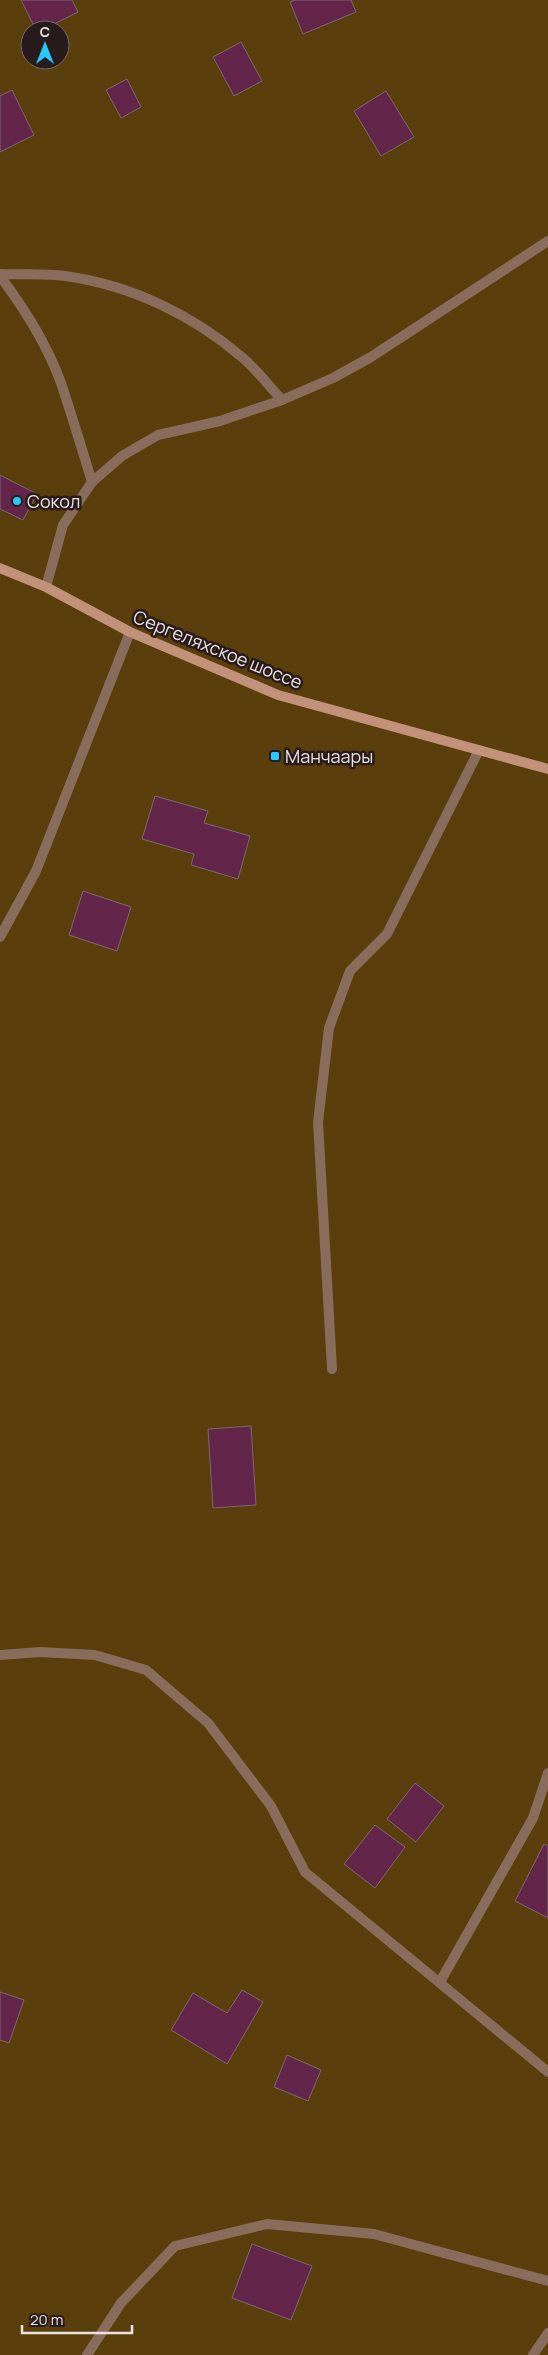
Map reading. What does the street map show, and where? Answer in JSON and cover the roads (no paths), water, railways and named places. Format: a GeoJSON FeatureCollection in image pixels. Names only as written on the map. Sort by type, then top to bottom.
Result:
{"type":"FeatureCollection","features":[{"type":"Feature","properties":{"kind":"main road","name":"Сергеляхское шоссе"},"geometry":{"type":"LineString","coordinates":[[0,568],[46,587],[130,632],[278,695],[548,769]]}},
{"type":"Feature","properties":{"kind":"street"},"geometry":{"type":"LineString","coordinates":[[46,587],[64,525],[92,482],[122,456],[158,435],[220,420],[282,400],[333,378],[371,357],[548,240]]}},
{"type":"Feature","properties":{"kind":"street"},"geometry":{"type":"LineString","coordinates":[[0,275],[65,276],[129,291],[172,309],[206,329],[244,359],[282,400]]}},
{"type":"Feature","properties":{"kind":"street"},"geometry":{"type":"LineString","coordinates":[[0,275],[22,308],[56,373],[92,482]]}},
{"type":"Feature","properties":{"kind":"street"},"geometry":{"type":"LineString","coordinates":[[0,937],[36,871],[130,632]]}},
{"type":"Feature","properties":{"kind":"street"},"geometry":{"type":"LineString","coordinates":[[332,1369],[318,1122],[328,1028],[350,972],[387,934],[479,750]]}},
{"type":"Feature","properties":{"kind":"street"},"geometry":{"type":"LineString","coordinates":[[0,1655],[40,1652],[95,1655],[146,1670],[208,1723],[271,1806],[305,1872],[548,2072]]}},
{"type":"Feature","properties":{"kind":"street"},"geometry":{"type":"LineString","coordinates":[[440,1982],[533,1818],[548,1773]]}},
{"type":"Feature","properties":{"kind":"street"},"geometry":{"type":"LineString","coordinates":[[87,2355],[121,2302],[175,2246],[267,2224],[374,2234],[548,2281]]}},
{"type":"Feature","properties":{"kind":"street"},"geometry":{"type":"LineString","coordinates":[[533,2355],[548,2333]]}},
{"type":"Feature","properties":{"kind":"place","name":"Сокол"},"geometry":{"type":"Point","coordinates":[17,501]}},
{"type":"Feature","properties":{"kind":"place","name":"Манчаары"},"geometry":{"type":"Point","coordinates":[275,756]}}]}
